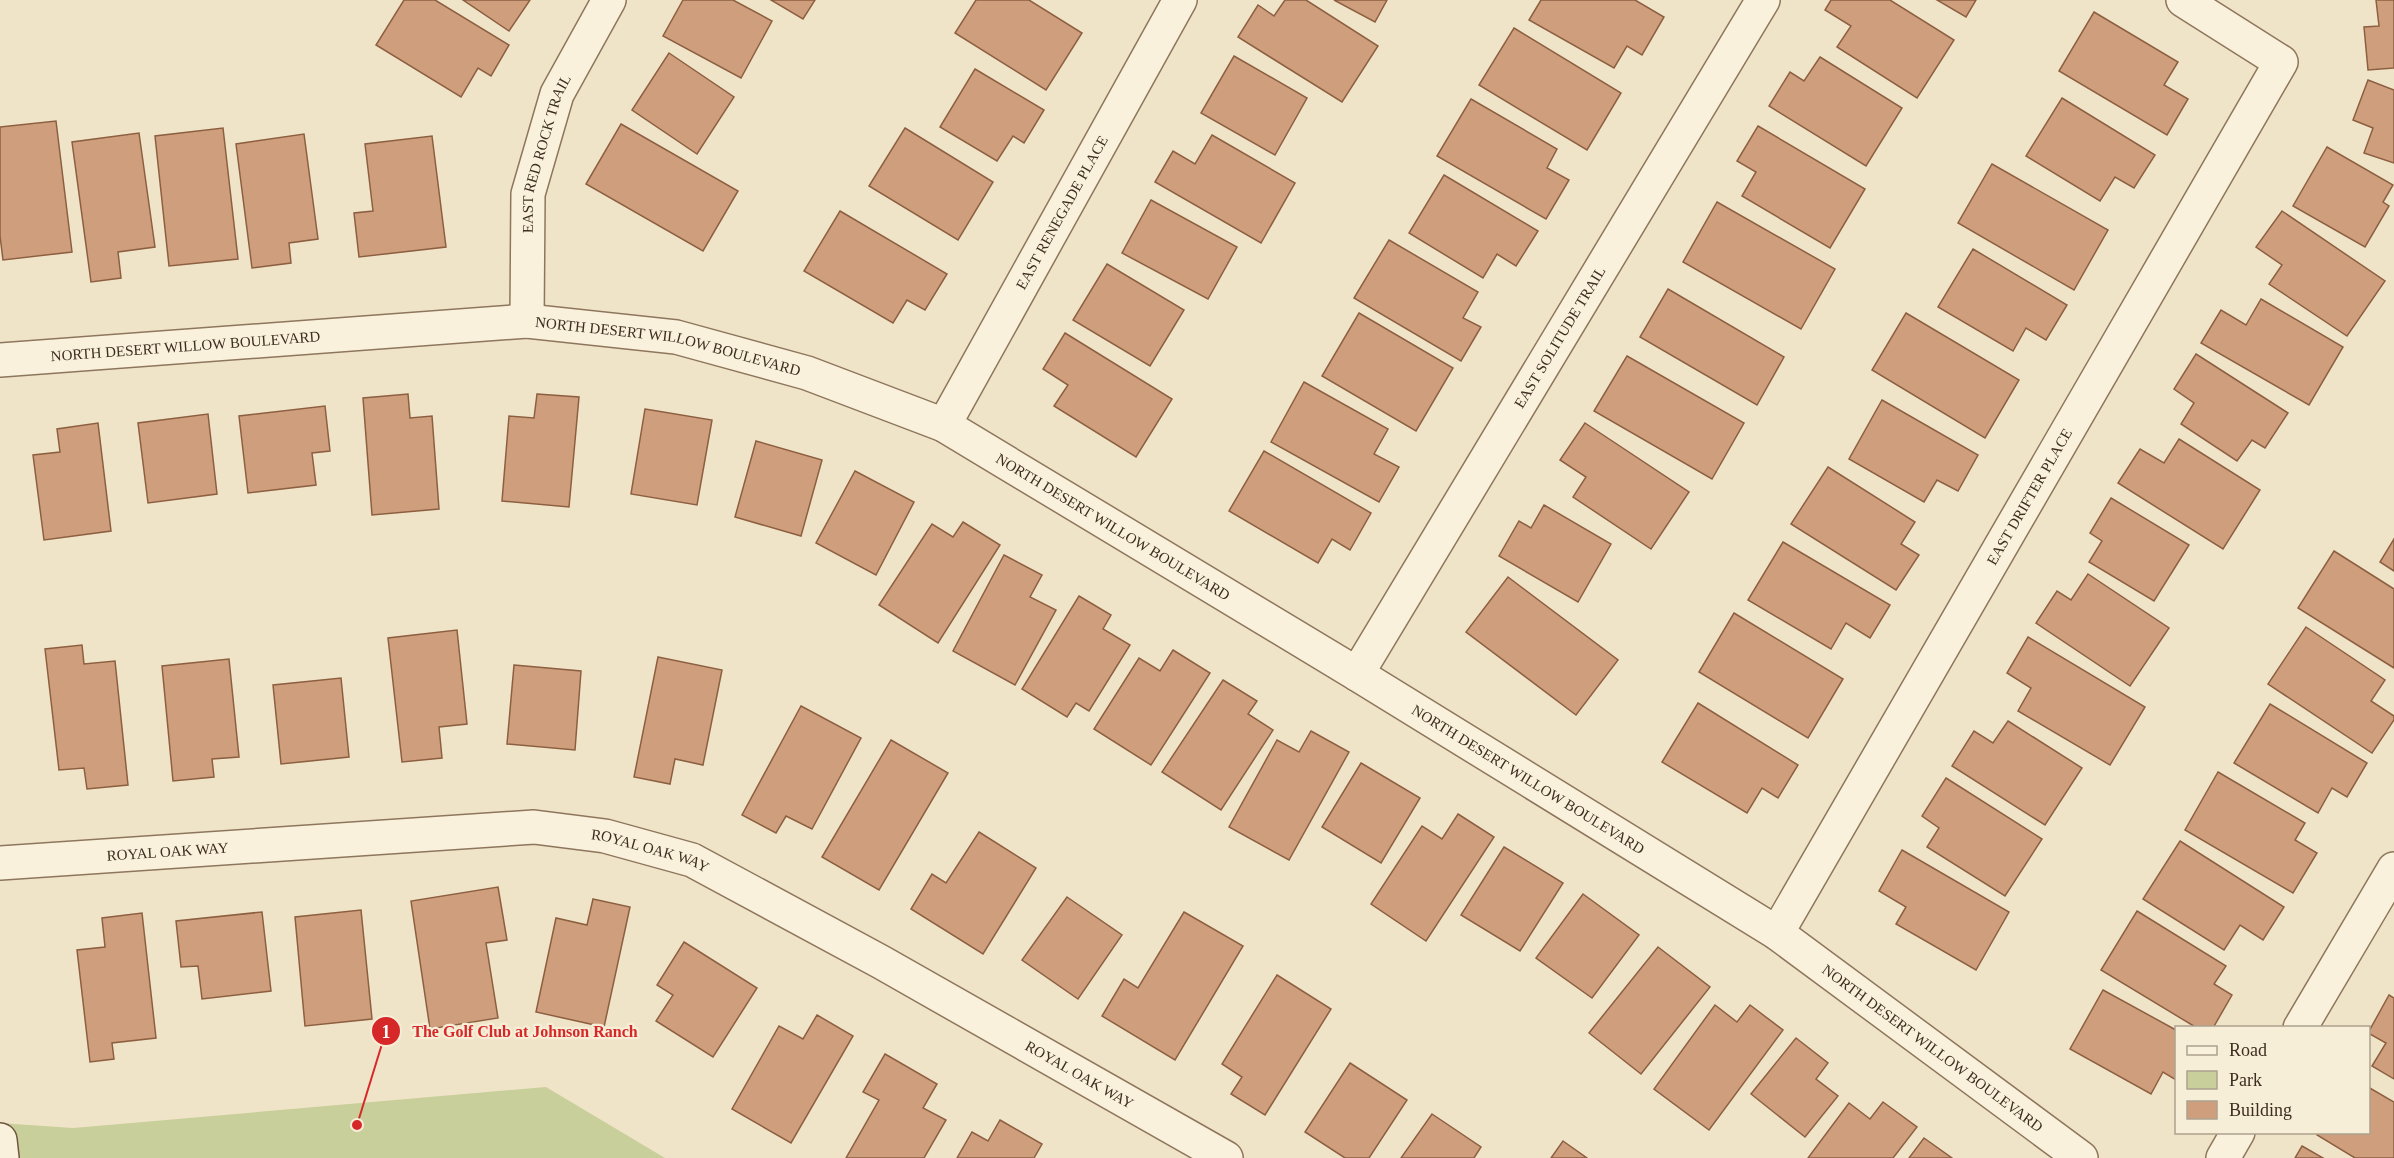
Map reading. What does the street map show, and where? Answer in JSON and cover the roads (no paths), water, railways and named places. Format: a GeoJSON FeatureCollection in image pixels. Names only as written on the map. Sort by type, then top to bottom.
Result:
{"type":"FeatureCollection","features":[{"type":"Feature","properties":{"kind":"street","name":"EAST RED ROCK TRAIL"},"geometry":{"type":"LineString","coordinates":[[527,321],[528,194],[557,94],[609,0]]}},
{"type":"Feature","properties":{"kind":"street","name":"EAST RENEGADE PLACE"},"geometry":{"type":"LineString","coordinates":[[944,425],[1180,0]]}},
{"type":"Feature","properties":{"kind":"street","name":"EAST SOLITUDE TRAIL"},"geometry":{"type":"LineString","coordinates":[[1357,674],[1763,0]]}},
{"type":"Feature","properties":{"kind":"street","name":"EAST DRIFTER PLACE"},"geometry":{"type":"LineString","coordinates":[[1777,933],[2281,62],[2183,0]]}},
{"type":"Feature","properties":{"kind":"street","name":"NORTH DESERT WILLOW BOULEVARD"},"geometry":{"type":"LineString","coordinates":[[0,360],[527,321],[675,337],[807,373],[944,425],[1357,674],[1777,933],[2081,1158]]}},
{"type":"Feature","properties":{"kind":"street","name":"ROYAL OAK WAY"},"geometry":{"type":"LineString","coordinates":[[0,863],[534,828],[605,836],[692,860],[881,962],[1226,1158]]}},
{"type":"Feature","properties":{"kind":"street"},"geometry":{"type":"LineString","coordinates":[[2301,1026],[2394,870]]}},
{"type":"Feature","properties":{"kind":"street"},"geometry":{"type":"LineString","coordinates":[[2223,1158],[2237,1134]]}},
{"type":"Feature","properties":{"kind":"street"},"geometry":{"type":"LineString","coordinates":[[0,1140],[2,1158]]}},
{"type":"Feature","properties":{"kind":"place","name":"The Golf Club at Johnson Ranch"},"geometry":{"type":"Point","coordinates":[357,1125]}}]}
